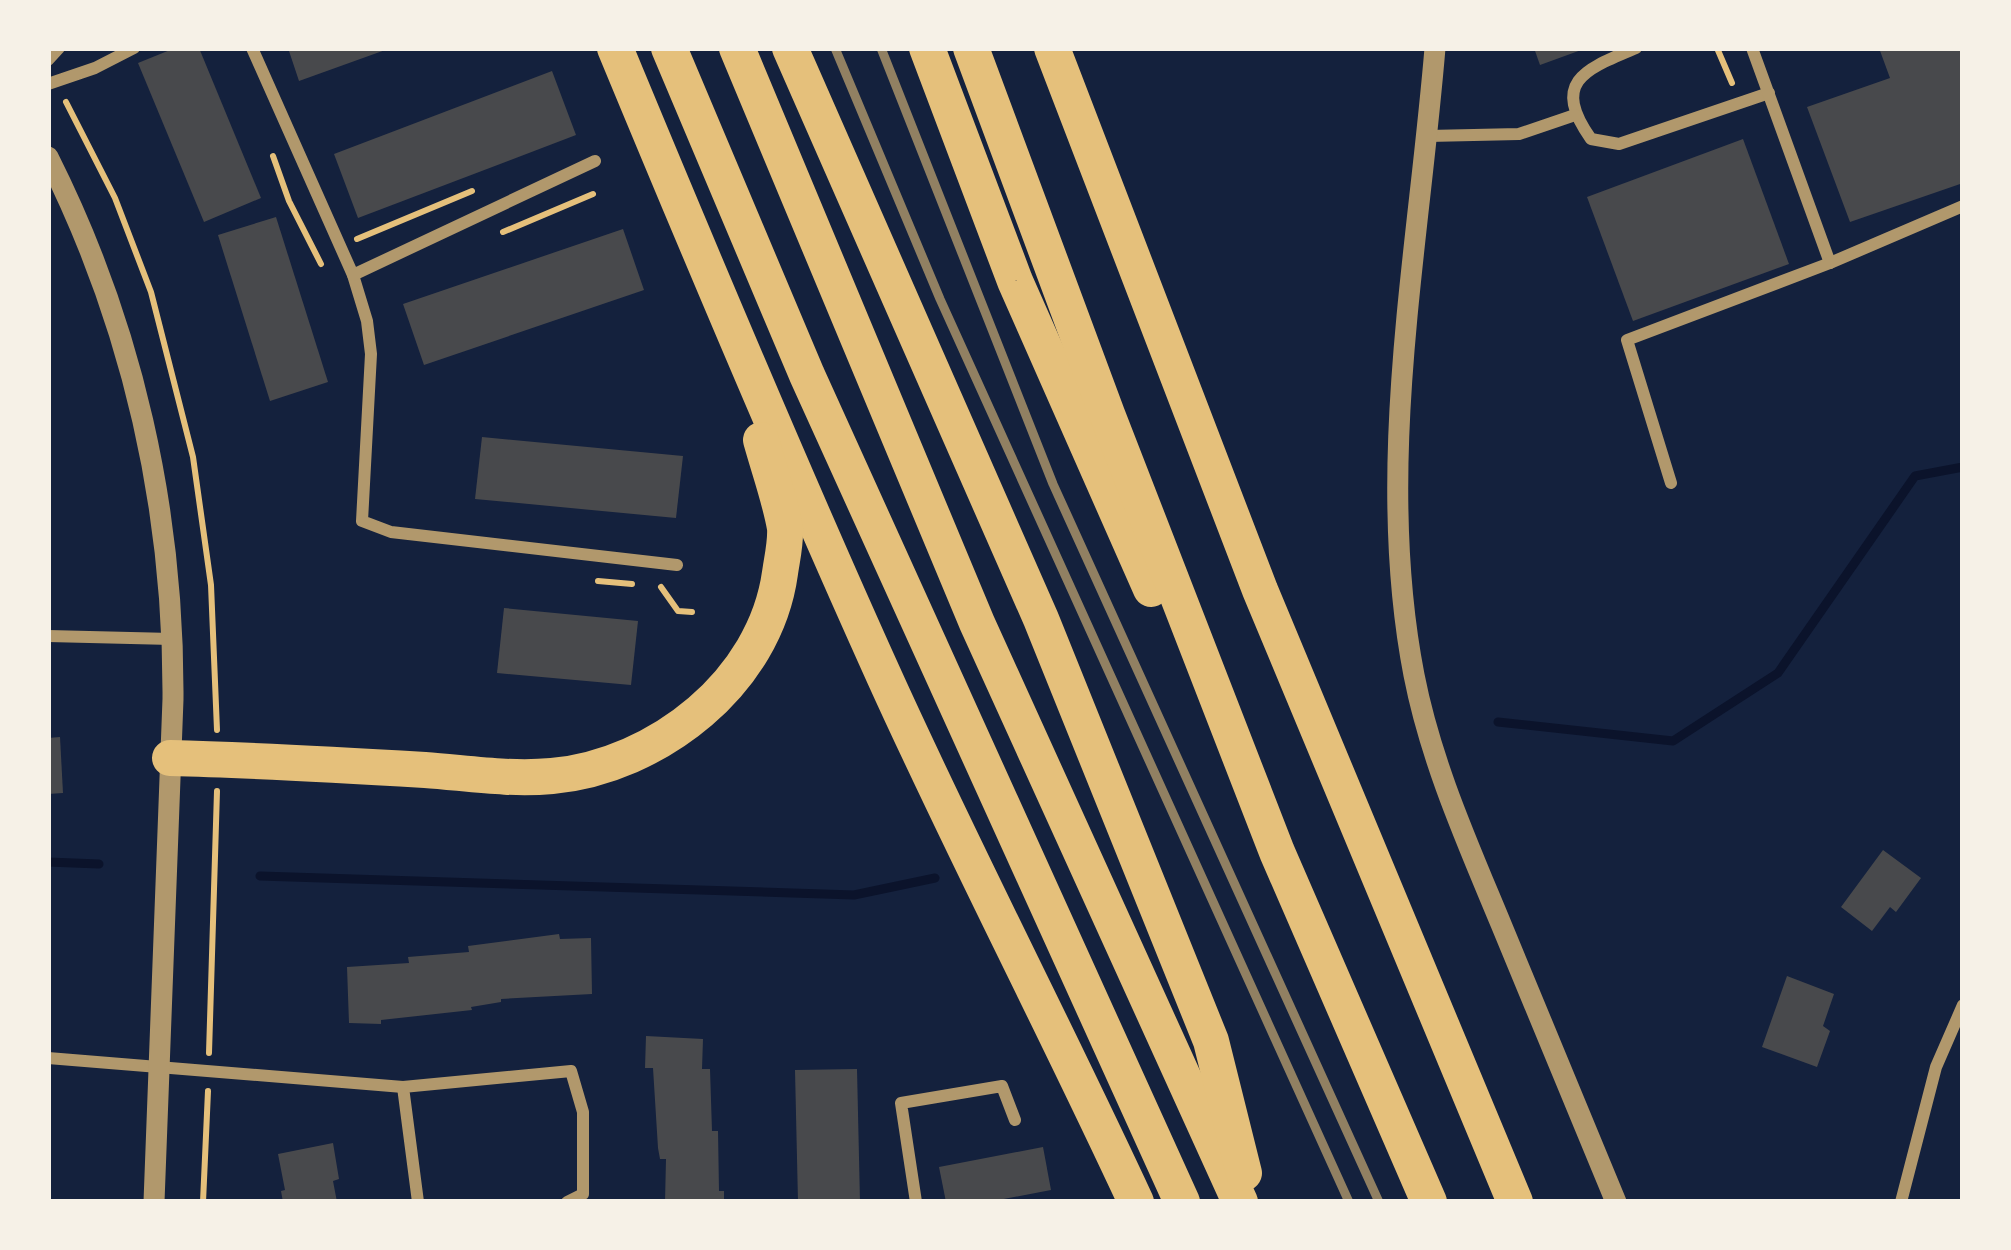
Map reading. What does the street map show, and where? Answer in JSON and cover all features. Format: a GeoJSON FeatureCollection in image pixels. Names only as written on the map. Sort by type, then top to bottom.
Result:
{"type":"FeatureCollection","features":[{"type":"Feature","properties":{"kind":"highway"},"geometry":{"type":"LineString","coordinates":[[614,48],[886,680],[1136,1202]]}},
{"type":"Feature","properties":{"kind":"highway"},"geometry":{"type":"LineString","coordinates":[[669,48],[816,395],[1182,1202]]}},
{"type":"Feature","properties":{"kind":"highway"},"geometry":{"type":"LineString","coordinates":[[737,48],[968,602],[1240,1202]]}},
{"type":"Feature","properties":{"kind":"highway"},"geometry":{"type":"LineString","coordinates":[[790,48],[1041,619],[1211,1041],[1251,1202]]}},
{"type":"Feature","properties":{"kind":"highway"},"geometry":{"type":"LineString","coordinates":[[927,48],[1034,325],[1140,566],[1277,852],[1429,1202]]}},
{"type":"Feature","properties":{"kind":"highway"},"geometry":{"type":"LineString","coordinates":[[971,48],[1277,852]]}},
{"type":"Feature","properties":{"kind":"highway"},"geometry":{"type":"LineString","coordinates":[[1052,48],[1260,590],[1515,1202]]}},
{"type":"Feature","properties":{"kind":"highway"},"geometry":{"type":"LineString","coordinates":[[170,758],[554,776],[634,755],[701,710],[755,651],[776,600],[785,532],[733,332]]}},
{"type":"Feature","properties":{"kind":"street"},"geometry":{"type":"LineString","coordinates":[[48,60],[59,48]]}},
{"type":"Feature","properties":{"kind":"street"},"geometry":{"type":"LineString","coordinates":[[48,84],[134,48]]}},
{"type":"Feature","properties":{"kind":"street"},"geometry":{"type":"LineString","coordinates":[[252,48],[353,275],[367,321],[370,354],[362,520],[391,532],[677,565]]}},
{"type":"Feature","properties":{"kind":"street"},"geometry":{"type":"LineString","coordinates":[[1435,48],[1399,463],[1400,575],[1414,672],[1432,749],[1453,808],[1616,1202]]}},
{"type":"Feature","properties":{"kind":"street"},"geometry":{"type":"LineString","coordinates":[[1636,48],[1589,68],[1575,85],[1575,115],[1592,139],[1619,144],[1769,93]]}},
{"type":"Feature","properties":{"kind":"street"},"geometry":{"type":"LineString","coordinates":[[1752,48],[1830,263]]}},
{"type":"Feature","properties":{"kind":"street"},"geometry":{"type":"LineString","coordinates":[[1428,136],[1519,134],[1575,115]]}},
{"type":"Feature","properties":{"kind":"street"},"geometry":{"type":"LineString","coordinates":[[48,157],[136,381],[165,540],[173,639],[154,1202]]}},
{"type":"Feature","properties":{"kind":"street"},"geometry":{"type":"LineString","coordinates":[[353,275],[595,161]]}},
{"type":"Feature","properties":{"kind":"street"},"geometry":{"type":"LineString","coordinates":[[1671,483],[1627,340],[1830,263],[1963,206]]}},
{"type":"Feature","properties":{"kind":"street"},"geometry":{"type":"LineString","coordinates":[[48,636],[173,639]]}},
{"type":"Feature","properties":{"kind":"street"},"geometry":{"type":"LineString","coordinates":[[1901,1202],[1936,1067],[1963,1005]]}},
{"type":"Feature","properties":{"kind":"street"},"geometry":{"type":"LineString","coordinates":[[48,1058],[404,1087],[571,1071],[583,1112],[583,1194],[567,1202]]}},
{"type":"Feature","properties":{"kind":"street"},"geometry":{"type":"LineString","coordinates":[[916,1202],[901,1103],[1002,1086],[1015,1120]]}},
{"type":"Feature","properties":{"kind":"street"},"geometry":{"type":"LineString","coordinates":[[404,1087],[418,1202]]}},
{"type":"Feature","properties":{"kind":"path"},"geometry":{"type":"LineString","coordinates":[[1717,48],[1735,89]]}},
{"type":"Feature","properties":{"kind":"path"},"geometry":{"type":"LineString","coordinates":[[268,142],[289,201],[330,283]]}},
{"type":"Feature","properties":{"kind":"path"},"geometry":{"type":"LineString","coordinates":[[340,246],[479,188]]}},
{"type":"Feature","properties":{"kind":"path"},"geometry":{"type":"LineString","coordinates":[[584,579],[627,586],[645,580],[662,587],[678,611],[692,612]]}},
{"type":"Feature","properties":{"kind":"path"},"geometry":{"type":"LineString","coordinates":[[211,988],[215,850]]}},
{"type":"Feature","properties":{"kind":"path"},"geometry":{"type":"LineString","coordinates":[[203,1202],[206,1136]]}},
{"type":"Feature","properties":{"kind":"building"},"geometry":{"type":"Polygon","coordinates":[[[175,48],[199,48],[261,198],[204,222],[138,63],[175,48]]]}},
{"type":"Feature","properties":{"kind":"building"},"geometry":{"type":"Polygon","coordinates":[[[288,48],[387,48],[388,49],[299,81],[288,48]]]}},
{"type":"Feature","properties":{"kind":"building"},"geometry":{"type":"Polygon","coordinates":[[[1534,48],[1584,48],[1584,49],[1540,65],[1534,48]]]}},
{"type":"Feature","properties":{"kind":"building"},"geometry":{"type":"Polygon","coordinates":[[[1879,48],[1963,48],[1963,183],[1850,222],[1807,107],[1890,78],[1879,48]]]}},
{"type":"Feature","properties":{"kind":"building"},"geometry":{"type":"Polygon","coordinates":[[[552,71],[576,135],[358,218],[334,154],[552,71]]]}},
{"type":"Feature","properties":{"kind":"building"},"geometry":{"type":"Polygon","coordinates":[[[1743,139],[1789,264],[1633,321],[1587,197],[1743,139]]]}},
{"type":"Feature","properties":{"kind":"building"},"geometry":{"type":"Polygon","coordinates":[[[276,217],[328,382],[270,401],[218,235],[276,217]]]}},
{"type":"Feature","properties":{"kind":"building"},"geometry":{"type":"Polygon","coordinates":[[[623,229],[644,290],[424,365],[403,304],[623,229]]]}},
{"type":"Feature","properties":{"kind":"building"},"geometry":{"type":"Polygon","coordinates":[[[482,437],[683,456],[676,518],[475,499],[482,437]]]}},
{"type":"Feature","properties":{"kind":"building"},"geometry":{"type":"Polygon","coordinates":[[[504,608],[638,621],[631,685],[497,673],[504,608]]]}},
{"type":"Feature","properties":{"kind":"building"},"geometry":{"type":"Polygon","coordinates":[[[60,737],[63,793],[48,794],[48,738],[60,737]]]}},
{"type":"Feature","properties":{"kind":"building"},"geometry":{"type":"Polygon","coordinates":[[[1883,850],[1921,878],[1896,912],[1890,907],[1872,931],[1841,907],[1883,850]]]}},
{"type":"Feature","properties":{"kind":"building"},"geometry":{"type":"Polygon","coordinates":[[[559,934],[560,939],[591,938],[592,994],[501,999],[472,1010],[381,1020],[381,1024],[349,1023],[347,967],[409,963],[408,957],[469,952],[468,946],[559,934]]]}},
{"type":"Feature","properties":{"kind":"building"},"geometry":{"type":"Polygon","coordinates":[[[1787,976],[1834,994],[1823,1026],[1830,1031],[1817,1067],[1762,1047],[1787,976]]]}},
{"type":"Feature","properties":{"kind":"building"},"geometry":{"type":"Polygon","coordinates":[[[646,1036],[703,1039],[702,1069],[710,1069],[712,1131],[718,1131],[719,1191],[724,1191],[724,1202],[665,1202],[666,1159],[660,1159],[658,1148],[653,1068],[645,1068],[646,1036]]]}},
{"type":"Feature","properties":{"kind":"building"},"geometry":{"type":"Polygon","coordinates":[[[857,1069],[860,1202],[798,1202],[795,1070],[857,1069]]]}},
{"type":"Feature","properties":{"kind":"building"},"geometry":{"type":"Polygon","coordinates":[[[333,1143],[337,1202],[283,1202],[278,1154],[333,1143]]]}},
{"type":"Feature","properties":{"kind":"building"},"geometry":{"type":"Polygon","coordinates":[[[1043,1147],[1051,1190],[988,1202],[946,1202],[939,1167],[1043,1147]]]}},
{"type":"Feature","properties":{"kind":"waterway"},"geometry":{"type":"LineString","coordinates":[[1498,722],[1673,741],[1778,673],[1915,476],[1963,467]]}},
{"type":"Feature","properties":{"kind":"waterway"},"geometry":{"type":"LineString","coordinates":[[48,862],[99,864]]}},
{"type":"Feature","properties":{"kind":"waterway"},"geometry":{"type":"LineString","coordinates":[[260,876],[854,895],[935,878]]}},
{"type":"Feature","properties":{"kind":"railway"},"geometry":{"type":"LineString","coordinates":[[835,48],[940,299],[1349,1202]]}},
{"type":"Feature","properties":{"kind":"railway"},"geometry":{"type":"LineString","coordinates":[[881,48],[1053,484],[1379,1202]]}}]}
